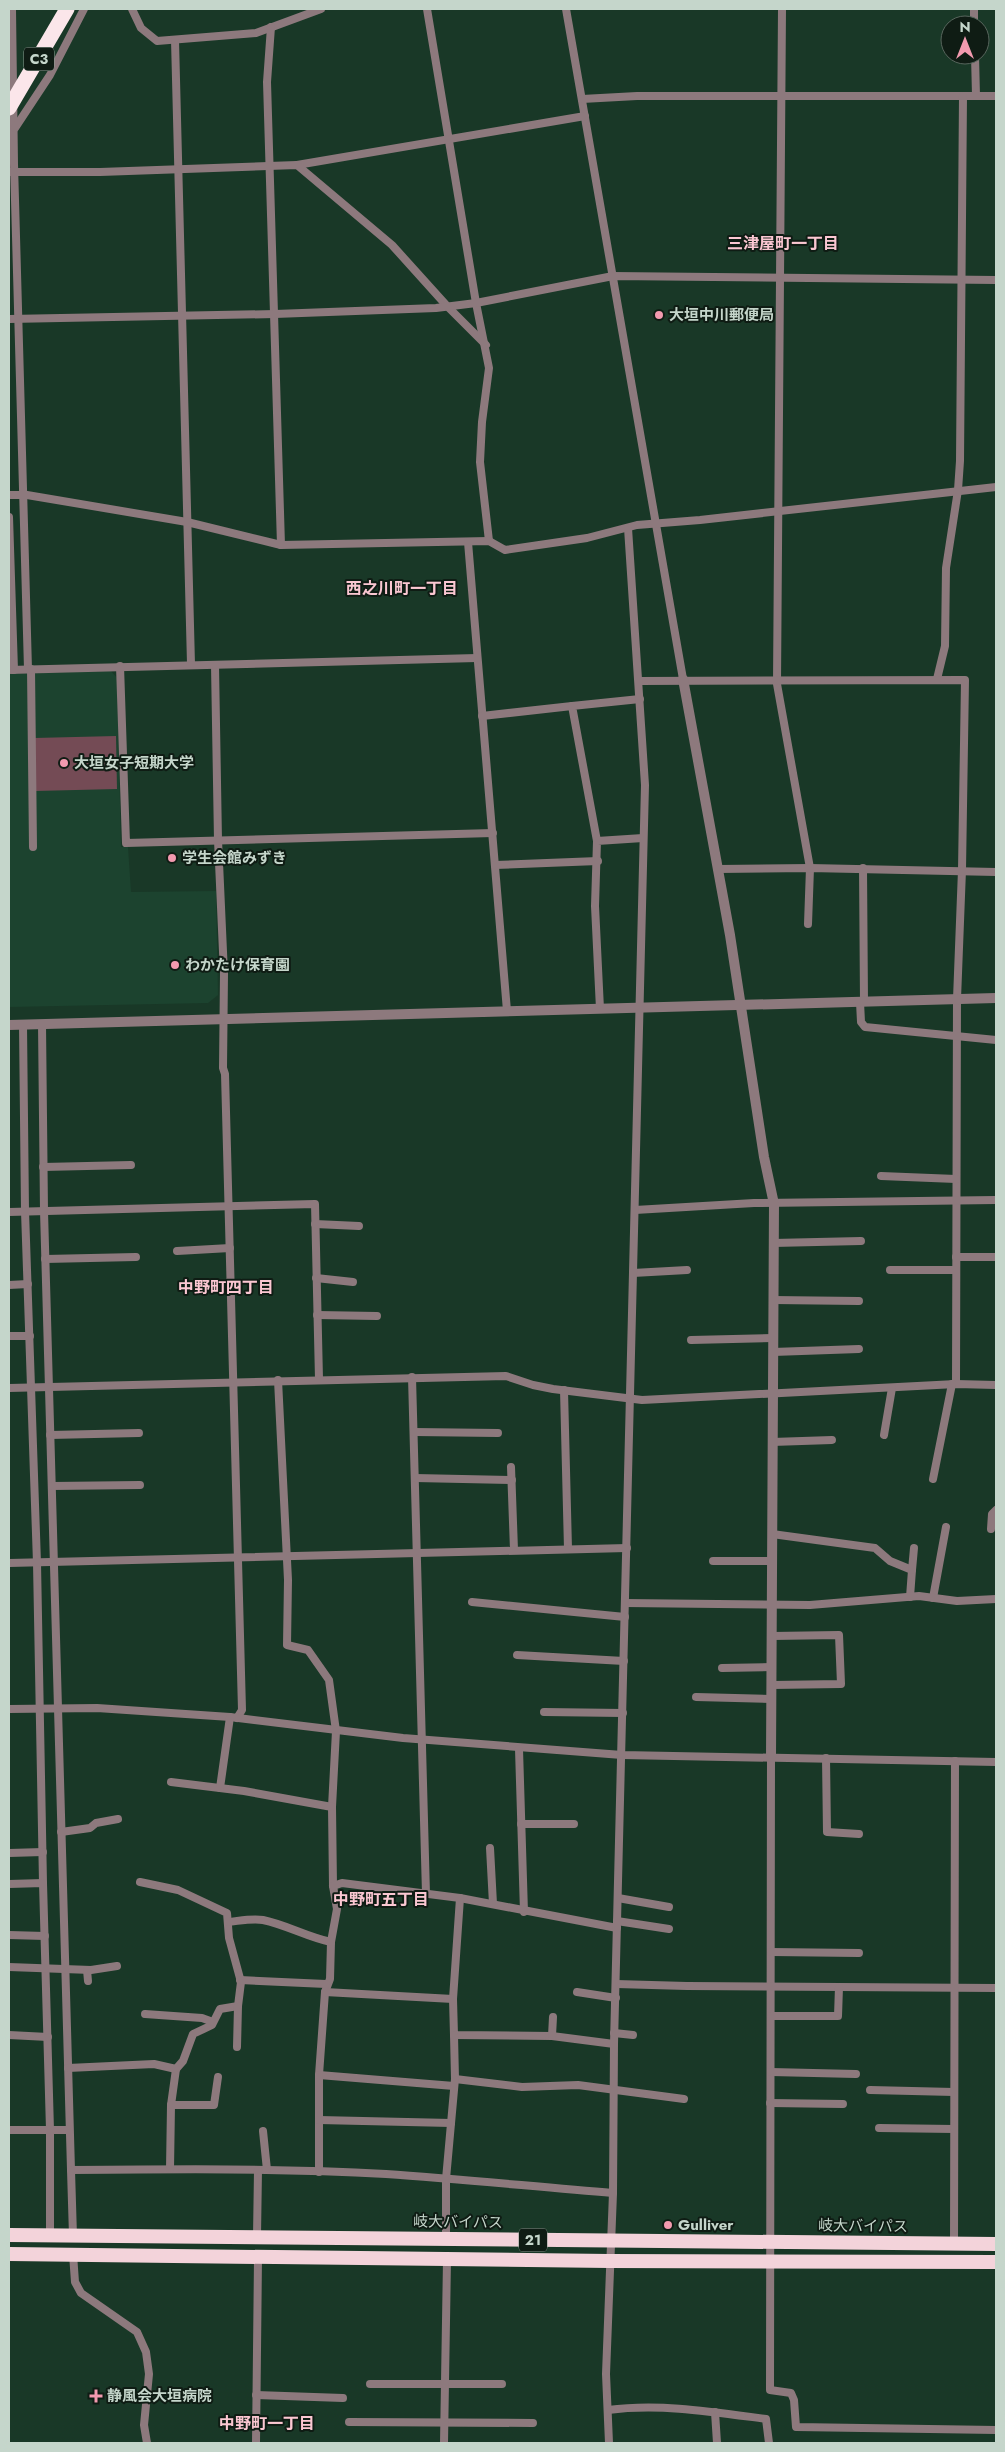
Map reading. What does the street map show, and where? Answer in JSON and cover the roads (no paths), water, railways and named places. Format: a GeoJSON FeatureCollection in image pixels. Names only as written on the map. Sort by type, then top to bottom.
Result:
{"type":"FeatureCollection","features":[{"type":"Feature","properties":{"kind":"highway","name":"C3"},"geometry":{"type":"LineString","coordinates":[[9,108],[67,9]]}},
{"type":"Feature","properties":{"kind":"highway","name":"岐大バイパス"},"geometry":{"type":"LineString","coordinates":[[9,2235],[446,2238],[611,2242],[996,2244]]}},
{"type":"Feature","properties":{"kind":"highway","name":"21"},"geometry":{"type":"LineString","coordinates":[[9,2254],[447,2260],[996,2262]]}},
{"type":"Feature","properties":{"kind":"street"},"geometry":{"type":"LineString","coordinates":[[12,9],[16,495],[29,669],[33,847]]}},
{"type":"Feature","properties":{"kind":"street"},"geometry":{"type":"LineString","coordinates":[[14,128],[50,74],[84,9]]}},
{"type":"Feature","properties":{"kind":"street"},"geometry":{"type":"LineString","coordinates":[[132,9],[141,28],[157,41],[256,33],[321,9]]}},
{"type":"Feature","properties":{"kind":"street"},"geometry":{"type":"LineString","coordinates":[[427,9],[476,303],[486,345],[489,368],[489,384],[482,422],[480,462],[489,541]]}},
{"type":"Feature","properties":{"kind":"street"},"geometry":{"type":"LineString","coordinates":[[566,9],[683,680],[718,869],[764,1157],[774,1204],[770,2390],[791,2393],[794,2400],[796,2427],[996,2430]]}},
{"type":"Feature","properties":{"kind":"street"},"geometry":{"type":"LineString","coordinates":[[782,9],[783,96],[778,680],[810,868],[808,924]]}},
{"type":"Feature","properties":{"kind":"street"},"geometry":{"type":"LineString","coordinates":[[271,28],[267,82],[280,545]]}},
{"type":"Feature","properties":{"kind":"street"},"geometry":{"type":"LineString","coordinates":[[175,40],[191,664]]}},
{"type":"Feature","properties":{"kind":"street"},"geometry":{"type":"LineString","coordinates":[[975,65],[976,96]]}},
{"type":"Feature","properties":{"kind":"street"},"geometry":{"type":"LineString","coordinates":[[582,99],[637,96],[996,96]]}},
{"type":"Feature","properties":{"kind":"street"},"geometry":{"type":"LineString","coordinates":[[937,679],[944,646],[946,568],[958,490],[963,96]]}},
{"type":"Feature","properties":{"kind":"street"},"geometry":{"type":"LineString","coordinates":[[12,172],[297,165],[585,116]]}},
{"type":"Feature","properties":{"kind":"street"},"geometry":{"type":"LineString","coordinates":[[297,165],[392,245],[447,306],[486,345]]}},
{"type":"Feature","properties":{"kind":"street"},"geometry":{"type":"LineString","coordinates":[[15,319],[275,314],[447,306],[476,303],[613,276],[996,280]]}},
{"type":"Feature","properties":{"kind":"street"},"geometry":{"type":"LineString","coordinates":[[16,495],[186,522],[280,545],[489,541],[505,550],[587,538],[637,525],[780,512],[996,487]]}},
{"type":"Feature","properties":{"kind":"street"},"geometry":{"type":"LineString","coordinates":[[9,517],[13,670],[477,658]]}},
{"type":"Feature","properties":{"kind":"street"},"geometry":{"type":"LineString","coordinates":[[609,2443],[606,2374],[613,2193],[614,2033],[645,786],[628,528]]}},
{"type":"Feature","properties":{"kind":"street"},"geometry":{"type":"LineString","coordinates":[[468,542],[507,1011]]}},
{"type":"Feature","properties":{"kind":"street"},"geometry":{"type":"LineString","coordinates":[[215,665],[218,840],[224,974],[222,1020],[242,1710],[234,1718],[220,1788]]}},
{"type":"Feature","properties":{"kind":"street"},"geometry":{"type":"LineString","coordinates":[[120,666],[126,842],[493,833]]}},
{"type":"Feature","properties":{"kind":"street"},"geometry":{"type":"LineString","coordinates":[[639,681],[965,680],[962,870],[957,999],[954,1384],[933,1479]]}},
{"type":"Feature","properties":{"kind":"street"},"geometry":{"type":"LineString","coordinates":[[482,716],[640,699]]}},
{"type":"Feature","properties":{"kind":"street"},"geometry":{"type":"LineString","coordinates":[[572,706],[597,841],[598,861],[595,906],[600,1009]]}},
{"type":"Feature","properties":{"kind":"street"},"geometry":{"type":"LineString","coordinates":[[597,841],[643,838]]}},
{"type":"Feature","properties":{"kind":"street"},"geometry":{"type":"LineString","coordinates":[[495,865],[598,861]]}},
{"type":"Feature","properties":{"kind":"street"},"geometry":{"type":"LineString","coordinates":[[718,869],[863,868],[996,872]]}},
{"type":"Feature","properties":{"kind":"street"},"geometry":{"type":"LineString","coordinates":[[863,868],[861,1022],[865,1027],[996,1040]]}},
{"type":"Feature","properties":{"kind":"street"},"geometry":{"type":"LineString","coordinates":[[9,1025],[996,998]]}},
{"type":"Feature","properties":{"kind":"street"},"geometry":{"type":"LineString","coordinates":[[31,1025],[44,1167],[35,1211],[28,1284],[30,1336],[50,1435],[52,1486],[45,1562],[42,1708],[43,1883],[48,1969],[48,2037],[60,2130],[63,2236]]}},
{"type":"Feature","properties":{"kind":"street"},"geometry":{"type":"LineString","coordinates":[[31,1025],[35,1211],[45,1259],[40,1387],[45,1562],[56,1708],[61,1832],[62,1969],[68,2068],[60,2130],[71,2170],[63,2236]]}},
{"type":"Feature","properties":{"kind":"street"},"geometry":{"type":"LineString","coordinates":[[44,1167],[131,1165]]}},
{"type":"Feature","properties":{"kind":"street"},"geometry":{"type":"LineString","coordinates":[[881,1176],[956,1179]]}},
{"type":"Feature","properties":{"kind":"street"},"geometry":{"type":"LineString","coordinates":[[635,1210],[754,1203],[996,1200]]}},
{"type":"Feature","properties":{"kind":"street"},"geometry":{"type":"LineString","coordinates":[[9,1212],[315,1204],[319,1379]]}},
{"type":"Feature","properties":{"kind":"street"},"geometry":{"type":"LineString","coordinates":[[315,1224],[359,1226]]}},
{"type":"Feature","properties":{"kind":"street"},"geometry":{"type":"LineString","coordinates":[[774,1243],[861,1241]]}},
{"type":"Feature","properties":{"kind":"street"},"geometry":{"type":"LineString","coordinates":[[177,1251],[230,1248]]}},
{"type":"Feature","properties":{"kind":"street"},"geometry":{"type":"LineString","coordinates":[[45,1259],[136,1257]]}},
{"type":"Feature","properties":{"kind":"street"},"geometry":{"type":"LineString","coordinates":[[956,1257],[996,1257]]}},
{"type":"Feature","properties":{"kind":"street"},"geometry":{"type":"LineString","coordinates":[[633,1273],[687,1270]]}},
{"type":"Feature","properties":{"kind":"street"},"geometry":{"type":"LineString","coordinates":[[890,1270],[956,1270]]}},
{"type":"Feature","properties":{"kind":"street"},"geometry":{"type":"LineString","coordinates":[[316,1278],[353,1282]]}},
{"type":"Feature","properties":{"kind":"street"},"geometry":{"type":"LineString","coordinates":[[9,1285],[28,1284]]}},
{"type":"Feature","properties":{"kind":"street"},"geometry":{"type":"LineString","coordinates":[[773,1300],[859,1301]]}},
{"type":"Feature","properties":{"kind":"street"},"geometry":{"type":"LineString","coordinates":[[317,1315],[377,1316]]}},
{"type":"Feature","properties":{"kind":"street"},"geometry":{"type":"LineString","coordinates":[[9,1336],[30,1336]]}},
{"type":"Feature","properties":{"kind":"street"},"geometry":{"type":"LineString","coordinates":[[691,1340],[773,1338]]}},
{"type":"Feature","properties":{"kind":"street"},"geometry":{"type":"LineString","coordinates":[[773,1352],[859,1349]]}},
{"type":"Feature","properties":{"kind":"street"},"geometry":{"type":"LineString","coordinates":[[9,1388],[319,1379],[506,1376],[533,1386],[631,1399],[772,1394],[954,1384],[996,1385]]}},
{"type":"Feature","properties":{"kind":"street"},"geometry":{"type":"LineString","coordinates":[[412,1377],[426,1894]]}},
{"type":"Feature","properties":{"kind":"street"},"geometry":{"type":"LineString","coordinates":[[278,1380],[288,1580],[288,1645],[308,1650],[329,1680],[336,1732],[332,1807],[333,1886],[337,1910],[331,1942],[330,1979],[326,1988],[319,2075],[319,2172]]}},
{"type":"Feature","properties":{"kind":"street"},"geometry":{"type":"LineString","coordinates":[[884,1435],[892,1388]]}},
{"type":"Feature","properties":{"kind":"street"},"geometry":{"type":"LineString","coordinates":[[564,1390],[568,1549]]}},
{"type":"Feature","properties":{"kind":"street"},"geometry":{"type":"LineString","coordinates":[[50,1435],[139,1432]]}},
{"type":"Feature","properties":{"kind":"street"},"geometry":{"type":"LineString","coordinates":[[414,1432],[498,1433]]}},
{"type":"Feature","properties":{"kind":"street"},"geometry":{"type":"LineString","coordinates":[[772,1442],[832,1440]]}},
{"type":"Feature","properties":{"kind":"street"},"geometry":{"type":"LineString","coordinates":[[512,1467],[514,1550]]}},
{"type":"Feature","properties":{"kind":"street"},"geometry":{"type":"LineString","coordinates":[[415,1478],[512,1480]]}},
{"type":"Feature","properties":{"kind":"street"},"geometry":{"type":"LineString","coordinates":[[52,1486],[140,1485]]}},
{"type":"Feature","properties":{"kind":"street"},"geometry":{"type":"LineString","coordinates":[[990,1529],[992,1514],[996,1510]]}},
{"type":"Feature","properties":{"kind":"street"},"geometry":{"type":"LineString","coordinates":[[933,1598],[946,1527]]}},
{"type":"Feature","properties":{"kind":"street"},"geometry":{"type":"LineString","coordinates":[[772,1534],[875,1548],[890,1561],[912,1570]]}},
{"type":"Feature","properties":{"kind":"street"},"geometry":{"type":"LineString","coordinates":[[9,1564],[286,1555],[627,1548]]}},
{"type":"Feature","properties":{"kind":"street"},"geometry":{"type":"LineString","coordinates":[[910,1597],[914,1548]]}},
{"type":"Feature","properties":{"kind":"street"},"geometry":{"type":"LineString","coordinates":[[713,1561],[772,1560]]}},
{"type":"Feature","properties":{"kind":"street"},"geometry":{"type":"LineString","coordinates":[[625,1603],[810,1605],[910,1597],[957,1601],[996,1599]]}},
{"type":"Feature","properties":{"kind":"street"},"geometry":{"type":"LineString","coordinates":[[472,1602],[625,1616]]}},
{"type":"Feature","properties":{"kind":"street"},"geometry":{"type":"LineString","coordinates":[[772,1636],[839,1635],[841,1684],[772,1685]]}},
{"type":"Feature","properties":{"kind":"street"},"geometry":{"type":"LineString","coordinates":[[517,1655],[624,1661]]}},
{"type":"Feature","properties":{"kind":"street"},"geometry":{"type":"LineString","coordinates":[[722,1668],[772,1667]]}},
{"type":"Feature","properties":{"kind":"street"},"geometry":{"type":"LineString","coordinates":[[696,1697],[772,1699]]}},
{"type":"Feature","properties":{"kind":"street"},"geometry":{"type":"LineString","coordinates":[[9,1709],[96,1708],[234,1718],[336,1732],[519,1749],[622,1755],[996,1762]]}},
{"type":"Feature","properties":{"kind":"street"},"geometry":{"type":"LineString","coordinates":[[544,1712],[623,1713]]}},
{"type":"Feature","properties":{"kind":"street"},"geometry":{"type":"LineString","coordinates":[[519,1749],[524,1912]]}},
{"type":"Feature","properties":{"kind":"street"},"geometry":{"type":"LineString","coordinates":[[826,1758],[827,1832],[859,1834]]}},
{"type":"Feature","properties":{"kind":"street"},"geometry":{"type":"LineString","coordinates":[[954,2244],[955,1761]]}},
{"type":"Feature","properties":{"kind":"street"},"geometry":{"type":"LineString","coordinates":[[171,1782],[220,1788],[332,1807]]}},
{"type":"Feature","properties":{"kind":"street"},"geometry":{"type":"LineString","coordinates":[[61,1832],[90,1828],[96,1823],[118,1819]]}},
{"type":"Feature","properties":{"kind":"street"},"geometry":{"type":"LineString","coordinates":[[521,1824],[574,1824]]}},
{"type":"Feature","properties":{"kind":"street"},"geometry":{"type":"LineString","coordinates":[[490,1848],[493,1904]]}},
{"type":"Feature","properties":{"kind":"street"},"geometry":{"type":"LineString","coordinates":[[9,1853],[43,1852]]}},
{"type":"Feature","properties":{"kind":"street"},"geometry":{"type":"LineString","coordinates":[[140,1882],[178,1890],[227,1913],[229,1938],[240,1980],[237,2048]]}},
{"type":"Feature","properties":{"kind":"street"},"geometry":{"type":"LineString","coordinates":[[9,1884],[43,1883]]}},
{"type":"Feature","properties":{"kind":"street"},"geometry":{"type":"LineString","coordinates":[[333,1886],[342,1883],[460,1898],[524,1912],[617,1925],[669,1929]]}},
{"type":"Feature","properties":{"kind":"street"},"geometry":{"type":"LineString","coordinates":[[446,2238],[446,2179],[455,2082],[453,1999],[460,1898]]}},
{"type":"Feature","properties":{"kind":"street"},"geometry":{"type":"LineString","coordinates":[[618,1898],[669,1907]]}},
{"type":"Feature","properties":{"kind":"street"},"geometry":{"type":"LineString","coordinates":[[228,1922],[261,1920],[285,1926],[313,1938],[331,1942]]}},
{"type":"Feature","properties":{"kind":"street"},"geometry":{"type":"LineString","coordinates":[[9,1936],[45,1936]]}},
{"type":"Feature","properties":{"kind":"street"},"geometry":{"type":"LineString","coordinates":[[771,1952],[859,1953]]}},
{"type":"Feature","properties":{"kind":"street"},"geometry":{"type":"LineString","coordinates":[[9,1967],[87,1970],[118,1966]]}},
{"type":"Feature","properties":{"kind":"street"},"geometry":{"type":"LineString","coordinates":[[87,1970],[88,1981]]}},
{"type":"Feature","properties":{"kind":"street"},"geometry":{"type":"LineString","coordinates":[[240,1980],[453,1999]]}},
{"type":"Feature","properties":{"kind":"street"},"geometry":{"type":"LineString","coordinates":[[616,1984],[996,1988]]}},
{"type":"Feature","properties":{"kind":"street"},"geometry":{"type":"LineString","coordinates":[[771,2016],[838,2016],[839,1987]]}},
{"type":"Feature","properties":{"kind":"street"},"geometry":{"type":"LineString","coordinates":[[577,1992],[616,1998]]}},
{"type":"Feature","properties":{"kind":"street"},"geometry":{"type":"LineString","coordinates":[[170,2169],[170,2105],[176,2069],[183,2061],[193,2034],[212,2025],[220,2009],[238,2006]]}},
{"type":"Feature","properties":{"kind":"street"},"geometry":{"type":"LineString","coordinates":[[145,2014],[202,2018],[213,2022]]}},
{"type":"Feature","properties":{"kind":"street"},"geometry":{"type":"LineString","coordinates":[[552,2036],[553,2017]]}},
{"type":"Feature","properties":{"kind":"street"},"geometry":{"type":"LineString","coordinates":[[614,2033],[633,2035]]}},
{"type":"Feature","properties":{"kind":"street"},"geometry":{"type":"LineString","coordinates":[[9,2035],[48,2037]]}},
{"type":"Feature","properties":{"kind":"street"},"geometry":{"type":"LineString","coordinates":[[454,2035],[552,2036],[614,2044]]}},
{"type":"Feature","properties":{"kind":"street"},"geometry":{"type":"LineString","coordinates":[[68,2068],[154,2064],[176,2069]]}},
{"type":"Feature","properties":{"kind":"street"},"geometry":{"type":"LineString","coordinates":[[771,2072],[856,2074]]}},
{"type":"Feature","properties":{"kind":"street"},"geometry":{"type":"LineString","coordinates":[[319,2075],[522,2087],[578,2085],[684,2099]]}},
{"type":"Feature","properties":{"kind":"street"},"geometry":{"type":"LineString","coordinates":[[170,2105],[214,2104],[218,2077]]}},
{"type":"Feature","properties":{"kind":"street"},"geometry":{"type":"LineString","coordinates":[[870,2090],[954,2092]]}},
{"type":"Feature","properties":{"kind":"street"},"geometry":{"type":"LineString","coordinates":[[770,2103],[843,2104]]}},
{"type":"Feature","properties":{"kind":"street"},"geometry":{"type":"LineString","coordinates":[[319,2120],[451,2123]]}},
{"type":"Feature","properties":{"kind":"street"},"geometry":{"type":"LineString","coordinates":[[879,2128],[954,2129]]}},
{"type":"Feature","properties":{"kind":"street"},"geometry":{"type":"LineString","coordinates":[[9,2130],[60,2130]]}},
{"type":"Feature","properties":{"kind":"street"},"geometry":{"type":"LineString","coordinates":[[263,2132],[267,2170]]}},
{"type":"Feature","properties":{"kind":"street"},"geometry":{"type":"LineString","coordinates":[[71,2170],[170,2169],[319,2172],[446,2179],[613,2193]]}},
{"type":"Feature","properties":{"kind":"street"},"geometry":{"type":"LineString","coordinates":[[257,2236],[258,2170]]}},
{"type":"Feature","properties":{"kind":"street"},"geometry":{"type":"LineString","coordinates":[[68,2254],[75,2282],[81,2294],[137,2332],[146,2352],[149,2374],[144,2425],[147,2443]]}},
{"type":"Feature","properties":{"kind":"street"},"geometry":{"type":"LineString","coordinates":[[256,2443],[258,2258]]}},
{"type":"Feature","properties":{"kind":"street"},"geometry":{"type":"LineString","coordinates":[[444,2443],[447,2260]]}},
{"type":"Feature","properties":{"kind":"street"},"geometry":{"type":"LineString","coordinates":[[370,2384],[502,2384]]}},
{"type":"Feature","properties":{"kind":"street"},"geometry":{"type":"LineString","coordinates":[[256,2395],[343,2398]]}},
{"type":"Feature","properties":{"kind":"street"},"geometry":{"type":"LineString","coordinates":[[608,2410],[660,2407],[766,2419],[769,2443]]}},
{"type":"Feature","properties":{"kind":"street"},"geometry":{"type":"LineString","coordinates":[[715,2412],[717,2443]]}},
{"type":"Feature","properties":{"kind":"street"},"geometry":{"type":"LineString","coordinates":[[349,2422],[533,2423]]}},
{"type":"Feature","properties":{"kind":"place","name":"大垣中川郵便局"},"geometry":{"type":"Point","coordinates":[659,315]}},
{"type":"Feature","properties":{"kind":"place","name":"大垣女子短期大学"},"geometry":{"type":"Point","coordinates":[64,763]}},
{"type":"Feature","properties":{"kind":"place","name":"学生会館みずき"},"geometry":{"type":"Point","coordinates":[172,858]}},
{"type":"Feature","properties":{"kind":"place","name":"わかたけ保育園"},"geometry":{"type":"Point","coordinates":[175,965]}},
{"type":"Feature","properties":{"kind":"place","name":"Gulliver"},"geometry":{"type":"Point","coordinates":[668,2225]}},
{"type":"Feature","properties":{"kind":"place","name":"静風会大垣病院"},"geometry":{"type":"Point","coordinates":[96,2396]}},
{"type":"Feature","properties":{"kind":"district","name":"三津屋町一丁目"},"geometry":{"type":"Point","coordinates":[783,243]}},
{"type":"Feature","properties":{"kind":"district","name":"西之川町一丁目"},"geometry":{"type":"Point","coordinates":[402,588]}},
{"type":"Feature","properties":{"kind":"district","name":"中野町四丁目"},"geometry":{"type":"Point","coordinates":[226,1287]}},
{"type":"Feature","properties":{"kind":"district","name":"中野町五丁目"},"geometry":{"type":"Point","coordinates":[381,1899]}},
{"type":"Feature","properties":{"kind":"district","name":"中野町一丁目"},"geometry":{"type":"Point","coordinates":[267,2423]}}]}
